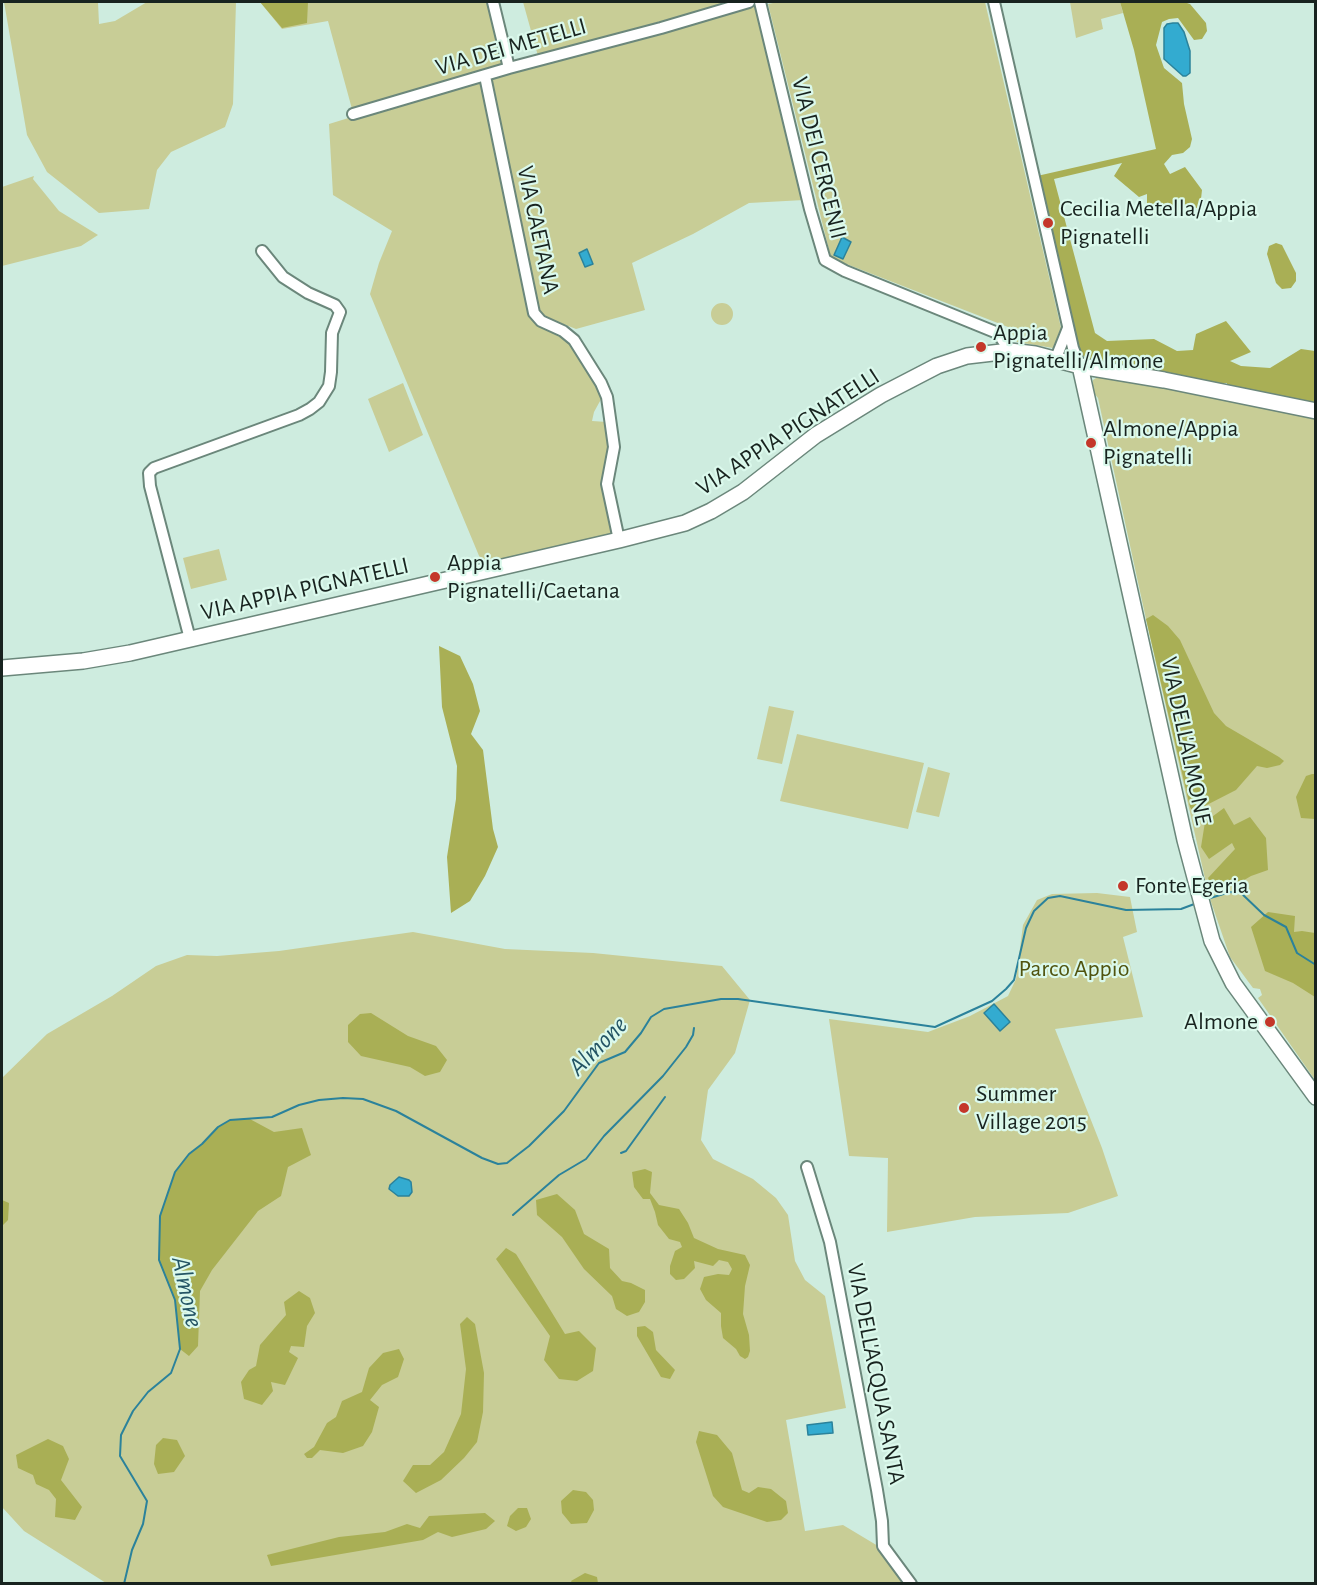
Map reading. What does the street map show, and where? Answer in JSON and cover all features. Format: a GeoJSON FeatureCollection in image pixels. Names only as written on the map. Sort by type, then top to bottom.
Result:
{"type":"FeatureCollection","features":[{"type":"Feature","properties":{"kind":"street"},"geometry":{"type":"LineString","coordinates":[[493,2],[509,68]]}},
{"type":"Feature","properties":{"kind":"street","name":"VIA DEI METELLI"},"geometry":{"type":"LineString","coordinates":[[353,114],[509,68],[749,2]]}},
{"type":"Feature","properties":{"kind":"street","name":"VIA DEI CERCENII"},"geometry":{"type":"LineString","coordinates":[[760,2],[810,210],[825,260],[844,271],[995,332],[1010,351]]}},
{"type":"Feature","properties":{"kind":"street"},"geometry":{"type":"LineString","coordinates":[[994,2],[1068,328],[1080,366]]}},
{"type":"Feature","properties":{"kind":"street","name":"VIA CAETANA"},"geometry":{"type":"LineString","coordinates":[[485,76],[534,313],[541,321],[563,331],[574,340],[601,383],[607,397],[614,447],[607,484],[619,540]]}},
{"type":"Feature","properties":{"kind":"street"},"geometry":{"type":"LineString","coordinates":[[190,639],[150,486],[149,473],[154,468],[310,409],[319,402],[329,386],[332,372],[332,333],[340,312],[335,305],[308,293],[283,277],[262,251]]}},
{"type":"Feature","properties":{"kind":"street"},"geometry":{"type":"LineString","coordinates":[[1056,358],[1068,328]]}},
{"type":"Feature","properties":{"kind":"street","name":"VIA APPIA PIGNATELLI"},"geometry":{"type":"LineString","coordinates":[[2,668],[110,657],[676,526],[711,511],[743,492],[816,435],[881,395],[937,366],[967,356],[1010,351],[1056,358],[1080,366],[1164,380],[1316,411]]}},
{"type":"Feature","properties":{"kind":"street","name":"VIA DELL'ALMONE"},"geometry":{"type":"LineString","coordinates":[[1080,366],[1104,482],[1200,900],[1212,941],[1222,964],[1316,1097]]}},
{"type":"Feature","properties":{"kind":"street","name":"VIA DELL'ACQUA SANTA"},"geometry":{"type":"LineString","coordinates":[[807,1167],[830,1242],[877,1490],[883,1546],[911,1584]]}},
{"type":"Feature","properties":{"kind":"green space"},"geometry":{"type":"Polygon","coordinates":[[[4,2],[98,2],[99,24],[115,21],[147,2],[236,2],[233,104],[225,127],[171,152],[157,170],[149,209],[99,213],[47,172],[27,135],[4,2]]]}},
{"type":"Feature","properties":{"kind":"green space"},"geometry":{"type":"Polygon","coordinates":[[[260,2],[489,2],[504,66],[352,109],[328,21],[282,29],[260,2]]]}},
{"type":"Feature","properties":{"kind":"green space"},"geometry":{"type":"Polygon","coordinates":[[[260,2],[308,2],[307,23],[282,28],[260,2]]]}},
{"type":"Feature","properties":{"kind":"green space"},"geometry":{"type":"Polygon","coordinates":[[[523,2],[729,2],[538,56],[523,2]]]}},
{"type":"Feature","properties":{"kind":"green space"},"geometry":{"type":"Polygon","coordinates":[[[778,2],[985,2],[1061,328],[1053,348],[1017,342],[1008,327],[831,258],[768,4],[778,2]]]}},
{"type":"Feature","properties":{"kind":"green space"},"geometry":{"type":"Polygon","coordinates":[[[1070,2],[1120,2],[1123,13],[1101,19],[1103,29],[1076,38],[1070,2]]]}},
{"type":"Feature","properties":{"kind":"green space"},"geometry":{"type":"Polygon","coordinates":[[[1120,2],[1184,2],[1190,4],[1206,23],[1207,31],[1202,39],[1194,40],[1178,18],[1162,22],[1156,45],[1164,68],[1182,83],[1192,139],[1190,147],[1183,153],[1172,155],[1164,164],[1170,174],[1185,167],[1202,190],[1200,208],[1181,208],[1169,218],[1147,214],[1147,194],[1139,197],[1114,176],[1122,163],[1054,179],[1095,333],[1107,341],[1154,339],[1177,351],[1193,350],[1196,334],[1226,321],[1251,352],[1230,361],[1241,366],[1270,368],[1301,349],[1315,351],[1315,404],[1227,388],[1227,383],[1214,384],[1097,365],[1079,353],[1037,176],[1156,149],[1134,50],[1120,2]]]}},
{"type":"Feature","properties":{"kind":"green space"},"geometry":{"type":"Polygon","coordinates":[[[756,6],[804,200],[749,203],[693,234],[632,263],[645,310],[576,329],[538,314],[580,349],[605,392],[594,412],[592,421],[607,422],[612,455],[605,477],[616,536],[482,563],[370,294],[392,231],[333,195],[329,124],[485,76],[756,6]]]}},
{"type":"Feature","properties":{"kind":"green space"},"geometry":{"type":"Polygon","coordinates":[[[34,176],[33,179],[59,211],[98,235],[81,246],[2,266],[2,187],[34,176]]]}},
{"type":"Feature","properties":{"kind":"green space"},"geometry":{"type":"Polygon","coordinates":[[[1276,243],[1282,245],[1296,273],[1296,281],[1291,288],[1282,289],[1276,283],[1267,254],[1269,246],[1276,243]]]}},
{"type":"Feature","properties":{"kind":"green space"},"geometry":{"type":"Polygon","coordinates":[[[722,303],[730,306],[733,314],[730,322],[722,325],[714,322],[711,314],[714,306],[722,303]]]}},
{"type":"Feature","properties":{"kind":"green space"},"geometry":{"type":"Polygon","coordinates":[[[1102,374],[1315,417],[1315,1080],[1258,998],[1262,995],[1260,989],[1253,988],[1230,957],[1209,896],[1098,398],[1092,391],[1093,380],[1102,374]]]}},
{"type":"Feature","properties":{"kind":"green space"},"geometry":{"type":"Polygon","coordinates":[[[403,383],[423,435],[389,452],[368,399],[403,383]]]}},
{"type":"Feature","properties":{"kind":"green space"},"geometry":{"type":"Polygon","coordinates":[[[219,549],[227,580],[191,589],[183,558],[219,549]]]}},
{"type":"Feature","properties":{"kind":"green space"},"geometry":{"type":"Polygon","coordinates":[[[1153,615],[1168,626],[1180,640],[1214,713],[1226,726],[1284,761],[1280,765],[1267,768],[1257,766],[1236,790],[1193,812],[1146,619],[1153,615]]]}},
{"type":"Feature","properties":{"kind":"green space"},"geometry":{"type":"Polygon","coordinates":[[[439,646],[460,656],[473,684],[480,711],[471,734],[483,750],[493,829],[498,847],[485,876],[470,901],[451,913],[447,857],[456,799],[457,766],[442,707],[439,646]]]}},
{"type":"Feature","properties":{"kind":"green space"},"geometry":{"type":"Polygon","coordinates":[[[769,706],[794,711],[782,764],[757,759],[769,706]]]}},
{"type":"Feature","properties":{"kind":"green space"},"geometry":{"type":"Polygon","coordinates":[[[797,734],[924,763],[908,829],[780,801],[797,734]]]}},
{"type":"Feature","properties":{"kind":"green space"},"geometry":{"type":"Polygon","coordinates":[[[928,767],[950,773],[939,817],[916,812],[928,767]]]}},
{"type":"Feature","properties":{"kind":"green space"},"geometry":{"type":"Polygon","coordinates":[[[1315,774],[1315,819],[1301,818],[1296,797],[1306,776],[1315,774]]]}},
{"type":"Feature","properties":{"kind":"green space"},"geometry":{"type":"Polygon","coordinates":[[[1224,808],[1234,825],[1250,817],[1266,838],[1268,870],[1251,876],[1234,886],[1213,889],[1208,878],[1235,849],[1232,843],[1209,859],[1201,847],[1205,822],[1224,808]]]}},
{"type":"Feature","properties":{"kind":"green space","name":"Summer Village 2015"},"geometry":{"type":"Polygon","coordinates":[[[1097,893],[1130,897],[1137,932],[1123,937],[1143,1017],[1055,1029],[1102,1148],[1118,1196],[1068,1213],[975,1217],[887,1232],[888,1158],[849,1156],[829,1019],[928,1032],[970,1016],[1008,996],[1016,979],[1023,925],[1037,900],[1052,894],[1097,893]]]}},
{"type":"Feature","properties":{"kind":"green space"},"geometry":{"type":"Polygon","coordinates":[[[1268,912],[1295,916],[1294,932],[1315,933],[1315,997],[1293,983],[1265,971],[1251,927],[1268,912]]]}},
{"type":"Feature","properties":{"kind":"green space"},"geometry":{"type":"Polygon","coordinates":[[[413,932],[505,949],[593,953],[722,966],[750,1000],[735,1053],[708,1090],[701,1140],[713,1159],[753,1179],[776,1198],[788,1215],[795,1261],[805,1280],[825,1296],[846,1408],[786,1420],[805,1531],[843,1525],[878,1546],[900,1572],[906,1583],[106,1583],[24,1531],[2,1507],[2,1078],[47,1034],[112,996],[156,966],[187,955],[217,956],[279,951],[413,932]]]}},
{"type":"Feature","properties":{"kind":"green space"},"geometry":{"type":"Polygon","coordinates":[[[371,1013],[408,1036],[436,1046],[447,1060],[440,1072],[425,1076],[410,1067],[361,1056],[348,1042],[348,1025],[360,1014],[371,1013]]]}},
{"type":"Feature","properties":{"kind":"green space"},"geometry":{"type":"Polygon","coordinates":[[[248,1118],[274,1132],[302,1128],[311,1155],[288,1167],[281,1196],[258,1211],[212,1270],[200,1291],[198,1346],[189,1356],[180,1349],[175,1299],[159,1260],[160,1216],[175,1172],[189,1154],[218,1127],[230,1120],[248,1118]]]}},
{"type":"Feature","properties":{"kind":"green space"},"geometry":{"type":"Polygon","coordinates":[[[645,1169],[652,1172],[650,1193],[659,1205],[679,1209],[694,1238],[718,1249],[745,1255],[750,1265],[745,1286],[743,1314],[749,1335],[750,1351],[745,1359],[723,1338],[721,1313],[706,1300],[700,1289],[704,1277],[718,1274],[729,1275],[732,1269],[728,1262],[719,1260],[713,1266],[694,1261],[695,1268],[684,1279],[676,1280],[670,1274],[675,1251],[682,1247],[680,1242],[669,1239],[658,1225],[650,1199],[643,1199],[634,1187],[632,1172],[645,1169]]]}},
{"type":"Feature","properties":{"kind":"green space"},"geometry":{"type":"Polygon","coordinates":[[[557,1194],[575,1210],[584,1234],[609,1249],[610,1268],[622,1281],[645,1290],[645,1302],[639,1312],[627,1316],[616,1309],[612,1296],[584,1269],[562,1237],[537,1215],[536,1200],[557,1194]]]}},
{"type":"Feature","properties":{"kind":"green space"},"geometry":{"type":"Polygon","coordinates":[[[2,1200],[9,1203],[8,1220],[2,1226],[2,1200]]]}},
{"type":"Feature","properties":{"kind":"green space"},"geometry":{"type":"Polygon","coordinates":[[[506,1248],[516,1254],[565,1334],[579,1331],[596,1348],[593,1371],[577,1381],[559,1379],[544,1360],[550,1336],[496,1259],[506,1248]]]}},
{"type":"Feature","properties":{"kind":"green space"},"geometry":{"type":"Polygon","coordinates":[[[299,1291],[310,1298],[315,1313],[307,1326],[304,1347],[291,1346],[289,1352],[298,1358],[285,1385],[271,1382],[273,1391],[262,1405],[244,1399],[241,1382],[249,1370],[256,1366],[260,1345],[286,1315],[284,1302],[299,1291]]]}},
{"type":"Feature","properties":{"kind":"green space"},"geometry":{"type":"Polygon","coordinates":[[[467,1317],[475,1324],[484,1373],[483,1412],[477,1442],[441,1480],[416,1493],[403,1481],[413,1465],[430,1465],[444,1452],[461,1414],[466,1369],[460,1324],[467,1317]]]}},
{"type":"Feature","properties":{"kind":"green space"},"geometry":{"type":"Polygon","coordinates":[[[645,1326],[653,1332],[656,1350],[675,1370],[670,1379],[661,1377],[637,1336],[637,1327],[645,1326]]]}},
{"type":"Feature","properties":{"kind":"green space"},"geometry":{"type":"Polygon","coordinates":[[[399,1349],[404,1359],[398,1377],[382,1385],[370,1400],[379,1407],[372,1432],[363,1446],[343,1453],[320,1450],[312,1458],[307,1458],[304,1454],[314,1447],[327,1423],[336,1417],[342,1401],[362,1392],[369,1368],[383,1353],[399,1349]]]}},
{"type":"Feature","properties":{"kind":"green space"},"geometry":{"type":"Polygon","coordinates":[[[699,1431],[717,1435],[732,1453],[742,1490],[749,1493],[758,1487],[771,1489],[786,1501],[788,1513],[781,1520],[767,1522],[723,1507],[713,1496],[696,1442],[699,1431]]]}},
{"type":"Feature","properties":{"kind":"green space"},"geometry":{"type":"Polygon","coordinates":[[[163,1438],[177,1440],[185,1456],[174,1472],[158,1474],[154,1464],[156,1445],[163,1438]]]}},
{"type":"Feature","properties":{"kind":"green space"},"geometry":{"type":"Polygon","coordinates":[[[48,1439],[63,1446],[69,1459],[61,1480],[82,1507],[75,1520],[55,1517],[56,1499],[49,1490],[36,1484],[33,1475],[18,1468],[16,1455],[48,1439]]]}},
{"type":"Feature","properties":{"kind":"green space"},"geometry":{"type":"Polygon","coordinates":[[[573,1490],[586,1492],[593,1500],[594,1510],[587,1523],[571,1524],[562,1513],[561,1501],[573,1490]]]}},
{"type":"Feature","properties":{"kind":"green space"},"geometry":{"type":"Polygon","coordinates":[[[518,1508],[527,1508],[531,1519],[526,1527],[516,1531],[507,1526],[510,1516],[518,1508]]]}},
{"type":"Feature","properties":{"kind":"green space"},"geometry":{"type":"Polygon","coordinates":[[[485,1513],[495,1521],[486,1529],[452,1537],[438,1532],[423,1540],[271,1566],[267,1555],[339,1537],[385,1532],[407,1524],[420,1528],[429,1516],[485,1513]]]}},
{"type":"Feature","properties":{"kind":"green space"},"geometry":{"type":"Polygon","coordinates":[[[585,1573],[597,1577],[598,1583],[572,1583],[571,1581],[585,1573]]]}},
{"type":"Feature","properties":{"kind":"water"},"geometry":{"type":"Polygon","coordinates":[[[1178,23],[1184,32],[1190,51],[1190,73],[1186,76],[1183,76],[1164,59],[1164,28],[1167,24],[1178,23]]]}},
{"type":"Feature","properties":{"kind":"water"},"geometry":{"type":"Polygon","coordinates":[[[842,237],[851,242],[843,259],[834,255],[842,237]]]}},
{"type":"Feature","properties":{"kind":"water"},"geometry":{"type":"Polygon","coordinates":[[[587,249],[593,264],[585,267],[579,253],[587,249]]]}},
{"type":"Feature","properties":{"kind":"water"},"geometry":{"type":"Polygon","coordinates":[[[994,1004],[1010,1022],[1000,1031],[984,1013],[994,1004]]]}},
{"type":"Feature","properties":{"kind":"water"},"geometry":{"type":"Polygon","coordinates":[[[399,1177],[411,1182],[412,1192],[409,1196],[398,1196],[389,1189],[399,1177]]]}},
{"type":"Feature","properties":{"kind":"water"},"geometry":{"type":"Polygon","coordinates":[[[832,1422],[833,1433],[808,1435],[807,1425],[832,1422]]]}},
{"type":"Feature","properties":{"kind":"waterway","name":"Almone"},"geometry":{"type":"LineString","coordinates":[[1207,899],[1230,892],[1241,893],[1264,915],[1286,927],[1297,953],[1316,965]]}},
{"type":"Feature","properties":{"kind":"waterway","name":"Almone"},"geometry":{"type":"LineString","coordinates":[[124,1584],[132,1550],[143,1524],[147,1501],[120,1456],[121,1435],[133,1411],[148,1392],[171,1373],[180,1349],[175,1300],[159,1260],[160,1216],[175,1172],[189,1154],[218,1127],[230,1120],[272,1117],[299,1105],[319,1100],[363,1099],[396,1111],[482,1158],[498,1164],[507,1163],[529,1146],[564,1111],[599,1063],[625,1052],[651,1017],[664,1009],[721,999],[738,999],[935,1027],[992,1001],[1014,980],[1026,928],[1034,911],[1048,898],[1060,896],[1126,910],[1181,909],[1197,903]]}},
{"type":"Feature","properties":{"kind":"waterway"},"geometry":{"type":"LineString","coordinates":[[513,1215],[559,1175],[586,1159],[604,1136],[663,1076],[686,1047],[694,1028]]}},
{"type":"Feature","properties":{"kind":"waterway"},"geometry":{"type":"LineString","coordinates":[[621,1153],[626,1151],[665,1097]]}},
{"type":"Feature","properties":{"kind":"place","name":"Cecilia Metella/Appia Pignatelli"},"geometry":{"type":"Point","coordinates":[1048,223]}},
{"type":"Feature","properties":{"kind":"place","name":"Appia Pignatelli/Almone"},"geometry":{"type":"Point","coordinates":[981,347]}},
{"type":"Feature","properties":{"kind":"place","name":"Almone/Appia Pignatelli"},"geometry":{"type":"Point","coordinates":[1091,443]}},
{"type":"Feature","properties":{"kind":"place","name":"Appia Pignatelli/Caetana"},"geometry":{"type":"Point","coordinates":[435,577]}},
{"type":"Feature","properties":{"kind":"place","name":"Fonte Egeria"},"geometry":{"type":"Point","coordinates":[1123,886]}},
{"type":"Feature","properties":{"kind":"place","name":"Almone"},"geometry":{"type":"Point","coordinates":[1270,1022]}},
{"type":"Feature","properties":{"kind":"place","name":"Summer Village 2015"},"geometry":{"type":"Point","coordinates":[964,1108]}},
{"type":"Feature","properties":{"kind":"park label","name":"Parco Appio"},"geometry":{"type":"Point","coordinates":[1074,969]}}]}
